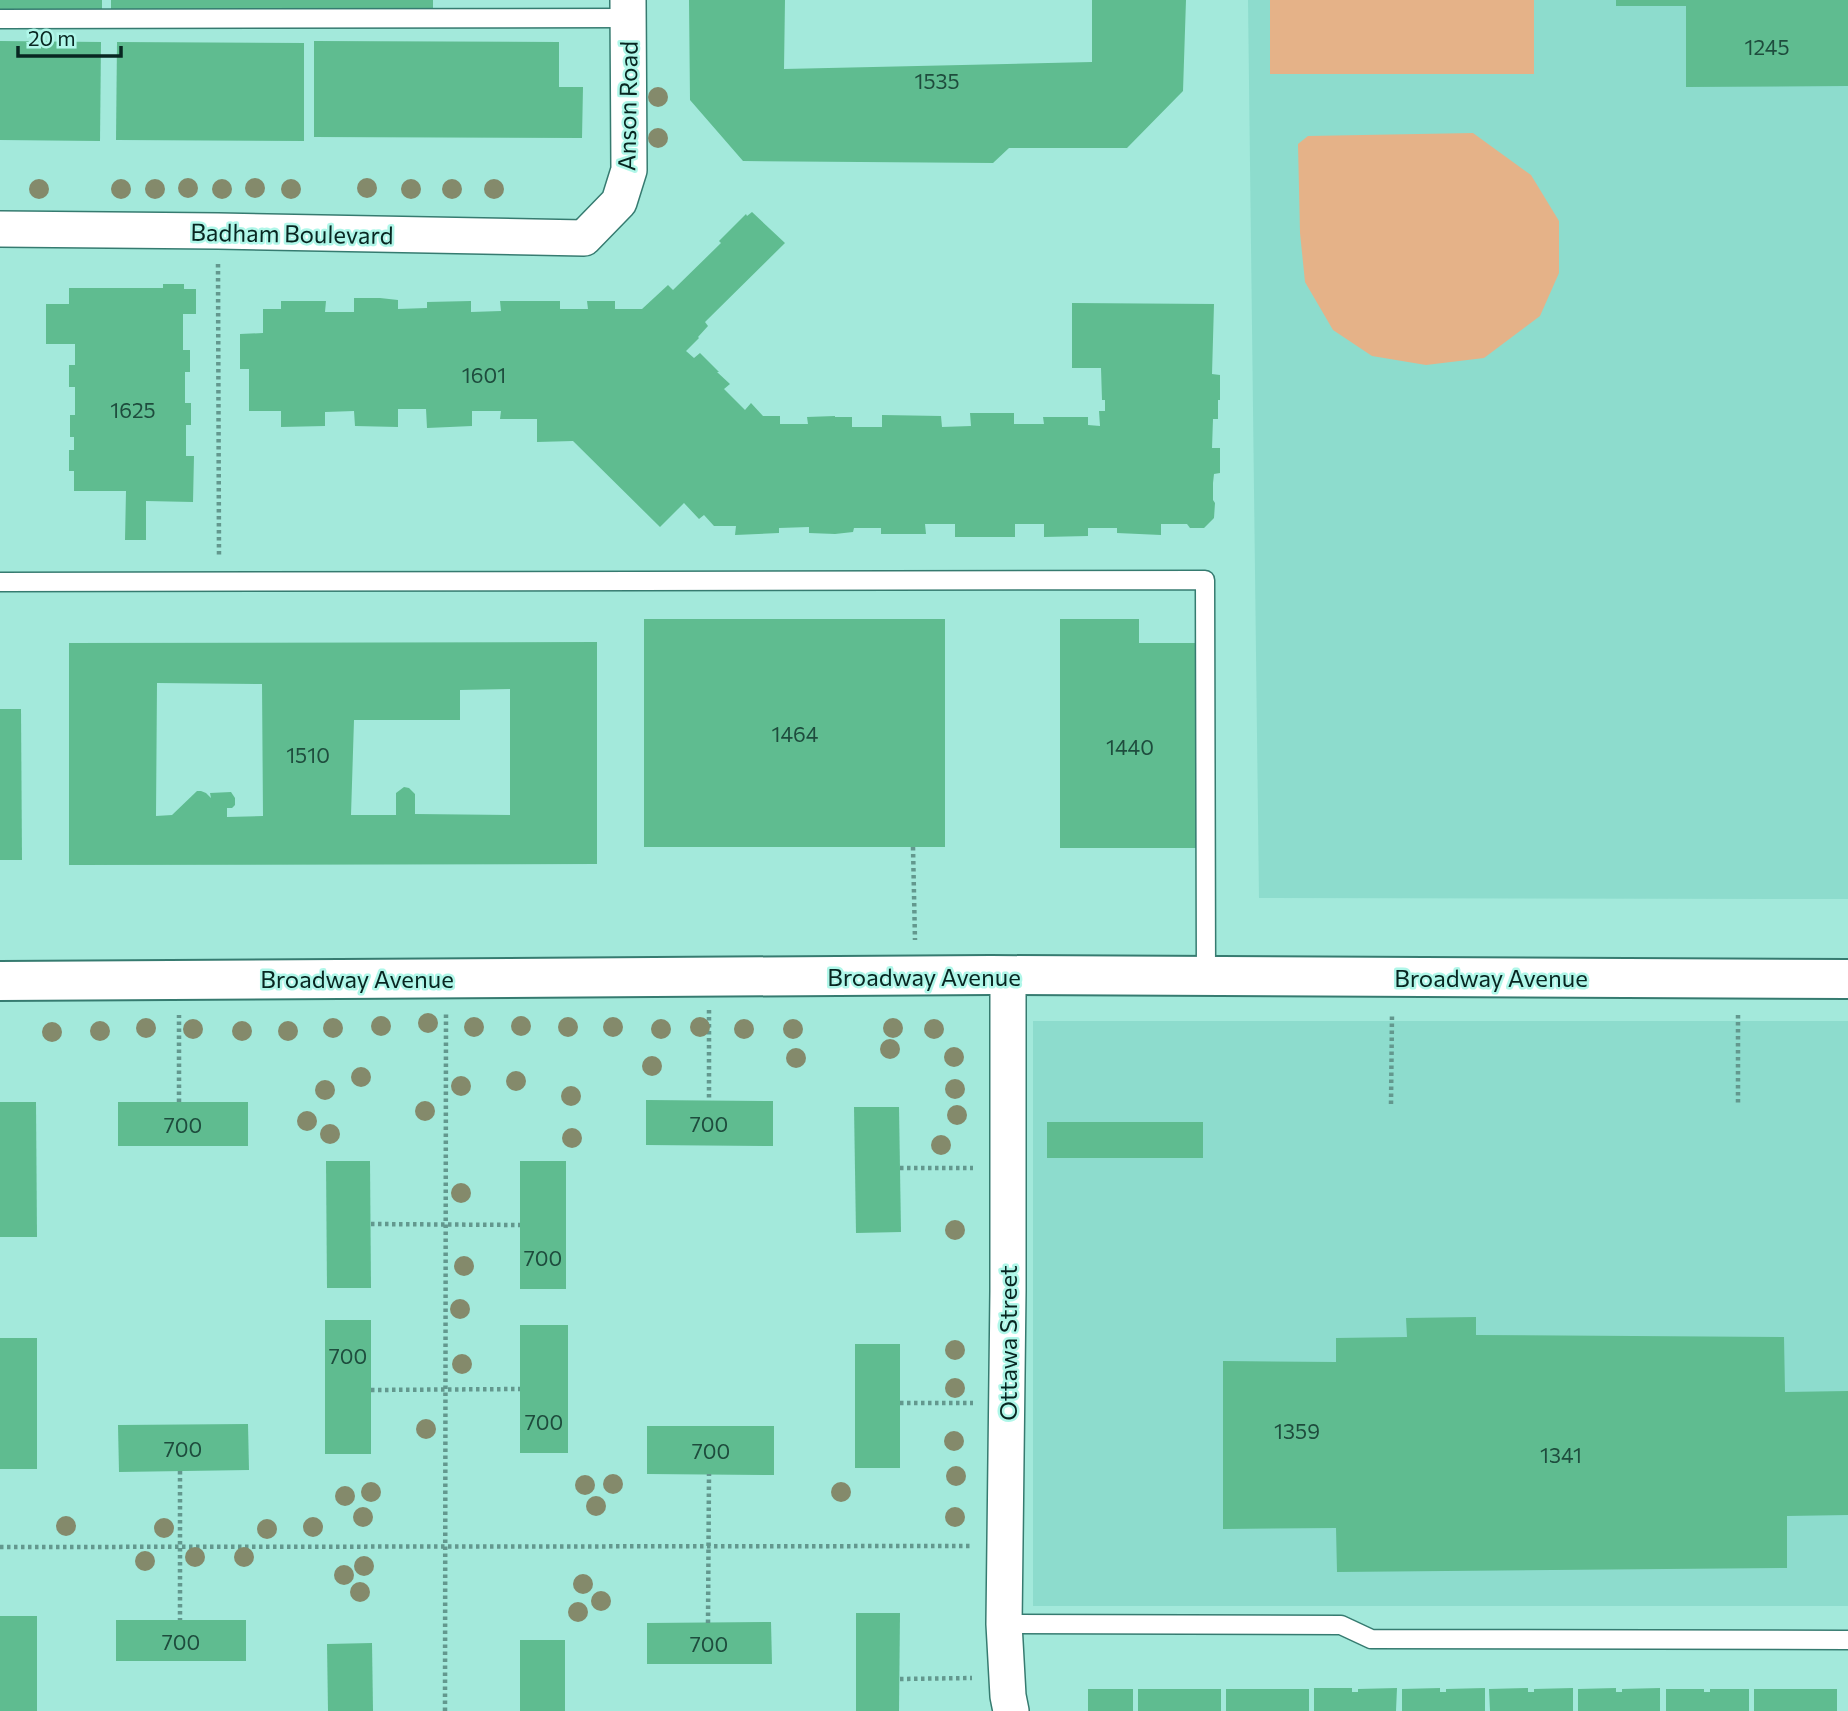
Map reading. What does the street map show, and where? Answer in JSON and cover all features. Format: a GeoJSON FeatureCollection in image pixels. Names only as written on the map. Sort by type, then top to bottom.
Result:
{"type":"FeatureCollection","features":[{"type":"Feature","properties":{"kind":"street","name":"Anson Road"},"geometry":{"type":"LineString","coordinates":[[584,238],[619,202],[629,170],[628,9]]}},
{"type":"Feature","properties":{"kind":"street","name":"Badham Boulevard"},"geometry":{"type":"LineString","coordinates":[[0,229],[584,238]]}},
{"type":"Feature","properties":{"kind":"street","name":"Broadway Avenue"},"geometry":{"type":"LineString","coordinates":[[0,981],[915,975],[1848,979]]}},
{"type":"Feature","properties":{"kind":"street","name":"Ottawa Street"},"geometry":{"type":"LineString","coordinates":[[1008,975],[1004,1624],[1009,1694]]}},
{"type":"Feature","properties":{"kind":"lane"},"geometry":{"type":"LineString","coordinates":[[0,19],[628,9]]}},
{"type":"Feature","properties":{"kind":"lane"},"geometry":{"type":"LineString","coordinates":[[0,582],[1205,580],[1206,976]]}},
{"type":"Feature","properties":{"kind":"lane"},"geometry":{"type":"LineString","coordinates":[[1004,1624],[1341,1625],[1371,1639],[1848,1640]]}},
{"type":"Feature","properties":{"kind":"path"},"geometry":{"type":"LineString","coordinates":[[218,231],[219,582]]}},
{"type":"Feature","properties":{"kind":"path"},"geometry":{"type":"LineString","coordinates":[[914,847],[915,975]]}},
{"type":"Feature","properties":{"kind":"path"},"geometry":{"type":"LineString","coordinates":[[709,976],[709,1101]]}},
{"type":"Feature","properties":{"kind":"path"},"geometry":{"type":"LineString","coordinates":[[1391,1104],[1392,976]]}},
{"type":"Feature","properties":{"kind":"path"},"geometry":{"type":"LineString","coordinates":[[445,1711],[446,978]]}},
{"type":"Feature","properties":{"kind":"path"},"geometry":{"type":"LineString","coordinates":[[1738,978],[1738,1105]]}},
{"type":"Feature","properties":{"kind":"path"},"geometry":{"type":"LineString","coordinates":[[179,979],[179,1102]]}},
{"type":"Feature","properties":{"kind":"path"},"geometry":{"type":"LineString","coordinates":[[900,1168],[1008,1169]]}},
{"type":"Feature","properties":{"kind":"path"},"geometry":{"type":"LineString","coordinates":[[370,1224],[520,1225]]}},
{"type":"Feature","properties":{"kind":"path"},"geometry":{"type":"LineString","coordinates":[[371,1390],[520,1389]]}},
{"type":"Feature","properties":{"kind":"path"},"geometry":{"type":"LineString","coordinates":[[900,1403],[1007,1404]]}},
{"type":"Feature","properties":{"kind":"path"},"geometry":{"type":"LineString","coordinates":[[180,1471],[180,1620]]}},
{"type":"Feature","properties":{"kind":"path"},"geometry":{"type":"LineString","coordinates":[[708,1623],[709,1474]]}},
{"type":"Feature","properties":{"kind":"path"},"geometry":{"type":"LineString","coordinates":[[0,1546],[1005,1546]]}},
{"type":"Feature","properties":{"kind":"path"},"geometry":{"type":"LineString","coordinates":[[900,1679],[1009,1694]]}},
{"type":"Feature","properties":{"kind":"shaded area"},"geometry":{"type":"Polygon","coordinates":[[[1248,0],[1848,0],[1848,899],[1259,898],[1248,0]]]}},
{"type":"Feature","properties":{"kind":"shaded area"},"geometry":{"type":"Polygon","coordinates":[[[1270,0],[1534,0],[1534,74],[1270,74],[1270,0]]]}},
{"type":"Feature","properties":{"kind":"shaded area"},"geometry":{"type":"Polygon","coordinates":[[[1473,133],[1531,175],[1559,221],[1559,273],[1540,316],[1484,358],[1426,365],[1372,356],[1333,330],[1305,282],[1300,233],[1298,144],[1308,136],[1473,133]]]}},
{"type":"Feature","properties":{"kind":"shaded area"},"geometry":{"type":"Polygon","coordinates":[[[1033,1021],[1848,1021],[1848,1606],[1033,1606],[1033,1021]]]}},
{"type":"Feature","properties":{"kind":"building"},"geometry":{"type":"Polygon","coordinates":[[[0,0],[102,0],[102,14],[0,14],[0,0]]]}},
{"type":"Feature","properties":{"kind":"building"},"geometry":{"type":"Polygon","coordinates":[[[111,0],[433,0],[433,9],[111,9],[111,0]]]}},
{"type":"Feature","properties":{"kind":"building"},"geometry":{"type":"Polygon","coordinates":[[[689,0],[785,0],[784,69],[1092,62],[1092,0],[1186,0],[1183,91],[1127,148],[1009,148],[993,163],[743,161],[690,100],[689,0]]]}},
{"type":"Feature","properties":{"kind":"building"},"geometry":{"type":"Polygon","coordinates":[[[1616,0],[1848,0],[1848,86],[1686,87],[1686,6],[1616,6],[1616,0]]]}},
{"type":"Feature","properties":{"kind":"building"},"geometry":{"type":"Polygon","coordinates":[[[0,41],[101,42],[100,141],[0,140],[0,41]]]}},
{"type":"Feature","properties":{"kind":"building"},"geometry":{"type":"Polygon","coordinates":[[[314,41],[559,42],[559,87],[583,87],[582,138],[314,137],[314,41]]]}},
{"type":"Feature","properties":{"kind":"building"},"geometry":{"type":"Polygon","coordinates":[[[117,42],[304,43],[304,141],[116,140],[117,42]]]}},
{"type":"Feature","properties":{"kind":"building"},"geometry":{"type":"Polygon","coordinates":[[[752,212],[785,243],[705,322],[708,326],[686,351],[694,358],[700,353],[719,372],[730,384],[724,389],[745,410],[751,403],[763,416],[780,416],[780,424],[808,424],[807,417],[835,416],[852,417],[852,427],[882,427],[882,415],[941,416],[942,427],[971,426],[970,413],[1014,413],[1014,424],[1044,424],[1043,417],[1088,417],[1088,425],[1100,426],[1099,411],[1105,411],[1101,368],[1072,368],[1072,303],[1214,304],[1212,374],[1220,375],[1220,400],[1218,419],[1213,419],[1212,448],[1220,448],[1220,473],[1214,474],[1214,518],[1204,528],[1190,528],[1187,524],[1161,524],[1161,535],[1117,533],[1117,528],[1088,528],[1088,536],[1044,537],[1044,524],[1015,524],[1015,537],[955,537],[955,524],[925,524],[926,534],[881,534],[881,528],[854,528],[853,532],[835,534],[809,533],[809,527],[779,528],[779,533],[735,535],[736,526],[714,526],[704,515],[699,519],[684,503],[660,527],[573,441],[537,442],[537,419],[500,419],[501,411],[472,411],[472,426],[427,428],[426,409],[398,409],[398,427],[355,426],[354,411],[325,412],[325,426],[281,427],[281,411],[249,411],[249,369],[240,369],[240,334],[263,333],[263,309],[281,309],[281,301],[326,301],[325,312],[354,312],[354,298],[398,300],[398,309],[427,308],[427,302],[471,301],[471,312],[501,311],[500,301],[560,301],[560,309],[588,309],[587,301],[615,301],[615,309],[642,309],[668,285],[673,290],[746,214],[747,216],[752,212]]]}},
{"type":"Feature","properties":{"kind":"building"},"geometry":{"type":"Polygon","coordinates":[[[163,284],[184,284],[184,289],[196,289],[196,314],[183,314],[183,350],[190,350],[190,372],[185,372],[185,403],[191,403],[191,425],[186,425],[186,456],[194,456],[193,502],[146,501],[146,540],[125,540],[126,491],[74,491],[74,471],[69,471],[69,450],[74,450],[74,437],[70,437],[70,415],[75,415],[75,387],[69,387],[69,365],[75,365],[75,344],[46,344],[46,304],[69,304],[69,288],[163,288],[163,284]]]}},
{"type":"Feature","properties":{"kind":"building"},"geometry":{"type":"Polygon","coordinates":[[[644,619],[945,619],[945,847],[644,847],[644,619]]]}},
{"type":"Feature","properties":{"kind":"building"},"geometry":{"type":"Polygon","coordinates":[[[1060,619],[1139,619],[1139,643],[1199,643],[1199,848],[1060,848],[1060,619]]]}},
{"type":"Feature","properties":{"kind":"building"},"geometry":{"type":"Polygon","coordinates":[[[597,642],[597,864],[69,865],[69,643],[597,642]],[[157,683],[156,816],[172,815],[197,791],[201,791],[211,798],[210,793],[231,792],[235,805],[227,808],[227,817],[263,816],[262,684],[157,683]],[[510,689],[460,690],[460,720],[354,720],[351,815],[396,815],[396,793],[404,787],[415,794],[415,814],[510,815],[510,689]]]}},
{"type":"Feature","properties":{"kind":"building"},"geometry":{"type":"Polygon","coordinates":[[[0,709],[21,709],[22,860],[0,860],[0,709]]]}},
{"type":"Feature","properties":{"kind":"building"},"geometry":{"type":"Polygon","coordinates":[[[646,1100],[773,1101],[773,1146],[646,1145],[646,1100]]]}},
{"type":"Feature","properties":{"kind":"building"},"geometry":{"type":"Polygon","coordinates":[[[0,1102],[36,1102],[37,1237],[0,1237],[0,1102]]]}},
{"type":"Feature","properties":{"kind":"building"},"geometry":{"type":"Polygon","coordinates":[[[118,1102],[248,1102],[248,1146],[118,1146],[118,1102]]]}},
{"type":"Feature","properties":{"kind":"building"},"geometry":{"type":"Polygon","coordinates":[[[854,1107],[899,1107],[901,1232],[856,1233],[854,1107]]]}},
{"type":"Feature","properties":{"kind":"building"},"geometry":{"type":"Polygon","coordinates":[[[1047,1122],[1203,1122],[1203,1158],[1047,1158],[1047,1122]]]}},
{"type":"Feature","properties":{"kind":"building"},"geometry":{"type":"Polygon","coordinates":[[[326,1161],[370,1161],[371,1288],[327,1288],[326,1161]]]}},
{"type":"Feature","properties":{"kind":"building"},"geometry":{"type":"Polygon","coordinates":[[[520,1161],[566,1161],[566,1289],[520,1289],[520,1161]]]}},
{"type":"Feature","properties":{"kind":"building"},"geometry":{"type":"Polygon","coordinates":[[[1476,1317],[1476,1335],[1784,1337],[1785,1392],[1848,1391],[1848,1515],[1787,1516],[1787,1568],[1337,1572],[1336,1528],[1223,1529],[1223,1361],[1336,1362],[1336,1338],[1407,1337],[1406,1318],[1476,1317]]]}},
{"type":"Feature","properties":{"kind":"building"},"geometry":{"type":"Polygon","coordinates":[[[325,1320],[371,1320],[371,1454],[325,1454],[325,1320]]]}},
{"type":"Feature","properties":{"kind":"building"},"geometry":{"type":"Polygon","coordinates":[[[520,1325],[568,1325],[568,1453],[520,1453],[520,1325]]]}},
{"type":"Feature","properties":{"kind":"building"},"geometry":{"type":"Polygon","coordinates":[[[0,1338],[37,1338],[37,1469],[0,1469],[0,1338]]]}},
{"type":"Feature","properties":{"kind":"building"},"geometry":{"type":"Polygon","coordinates":[[[855,1344],[900,1344],[900,1468],[855,1468],[855,1344]]]}},
{"type":"Feature","properties":{"kind":"building"},"geometry":{"type":"Polygon","coordinates":[[[248,1424],[249,1470],[119,1472],[118,1425],[248,1424]]]}},
{"type":"Feature","properties":{"kind":"building"},"geometry":{"type":"Polygon","coordinates":[[[647,1426],[774,1426],[774,1475],[647,1474],[647,1426]]]}},
{"type":"Feature","properties":{"kind":"building"},"geometry":{"type":"Polygon","coordinates":[[[856,1613],[900,1613],[899,1711],[856,1711],[856,1613]]]}},
{"type":"Feature","properties":{"kind":"building"},"geometry":{"type":"Polygon","coordinates":[[[0,1616],[37,1616],[37,1711],[0,1711],[0,1616]]]}},
{"type":"Feature","properties":{"kind":"building"},"geometry":{"type":"Polygon","coordinates":[[[116,1620],[246,1620],[246,1661],[116,1661],[116,1620]]]}},
{"type":"Feature","properties":{"kind":"building"},"geometry":{"type":"Polygon","coordinates":[[[771,1622],[772,1664],[647,1664],[647,1623],[771,1622]]]}},
{"type":"Feature","properties":{"kind":"building"},"geometry":{"type":"Polygon","coordinates":[[[520,1640],[565,1640],[565,1711],[520,1711],[520,1640]]]}},
{"type":"Feature","properties":{"kind":"building"},"geometry":{"type":"Polygon","coordinates":[[[372,1643],[373,1711],[328,1711],[327,1644],[372,1643]]]}},
{"type":"Feature","properties":{"kind":"building"},"geometry":{"type":"Polygon","coordinates":[[[1314,1688],[1352,1688],[1352,1692],[1358,1692],[1358,1689],[1397,1688],[1396,1711],[1314,1711],[1314,1688]]]}},
{"type":"Feature","properties":{"kind":"building"},"geometry":{"type":"Polygon","coordinates":[[[1440,1688],[1440,1692],[1446,1692],[1446,1689],[1485,1688],[1485,1711],[1402,1711],[1402,1689],[1440,1688]]]}},
{"type":"Feature","properties":{"kind":"building"},"geometry":{"type":"Polygon","coordinates":[[[1528,1688],[1528,1692],[1534,1692],[1534,1689],[1573,1688],[1573,1711],[1490,1711],[1489,1689],[1528,1688]]]}},
{"type":"Feature","properties":{"kind":"building"},"geometry":{"type":"Polygon","coordinates":[[[1616,1688],[1616,1692],[1622,1692],[1622,1689],[1660,1688],[1660,1711],[1578,1711],[1578,1689],[1616,1688]]]}},
{"type":"Feature","properties":{"kind":"building"},"geometry":{"type":"Polygon","coordinates":[[[1088,1689],[1133,1689],[1133,1711],[1088,1711],[1088,1689]]]}},
{"type":"Feature","properties":{"kind":"building"},"geometry":{"type":"Polygon","coordinates":[[[1138,1689],[1221,1689],[1221,1711],[1138,1711],[1138,1689]]]}},
{"type":"Feature","properties":{"kind":"building"},"geometry":{"type":"Polygon","coordinates":[[[1226,1689],[1309,1689],[1309,1711],[1226,1711],[1226,1689]]]}},
{"type":"Feature","properties":{"kind":"building"},"geometry":{"type":"Polygon","coordinates":[[[1666,1689],[1704,1689],[1704,1692],[1710,1692],[1710,1689],[1749,1689],[1749,1711],[1666,1711],[1666,1689]]]}},
{"type":"Feature","properties":{"kind":"building"},"geometry":{"type":"Polygon","coordinates":[[[1754,1689],[1837,1689],[1837,1711],[1754,1711],[1754,1689]]]}}]}
